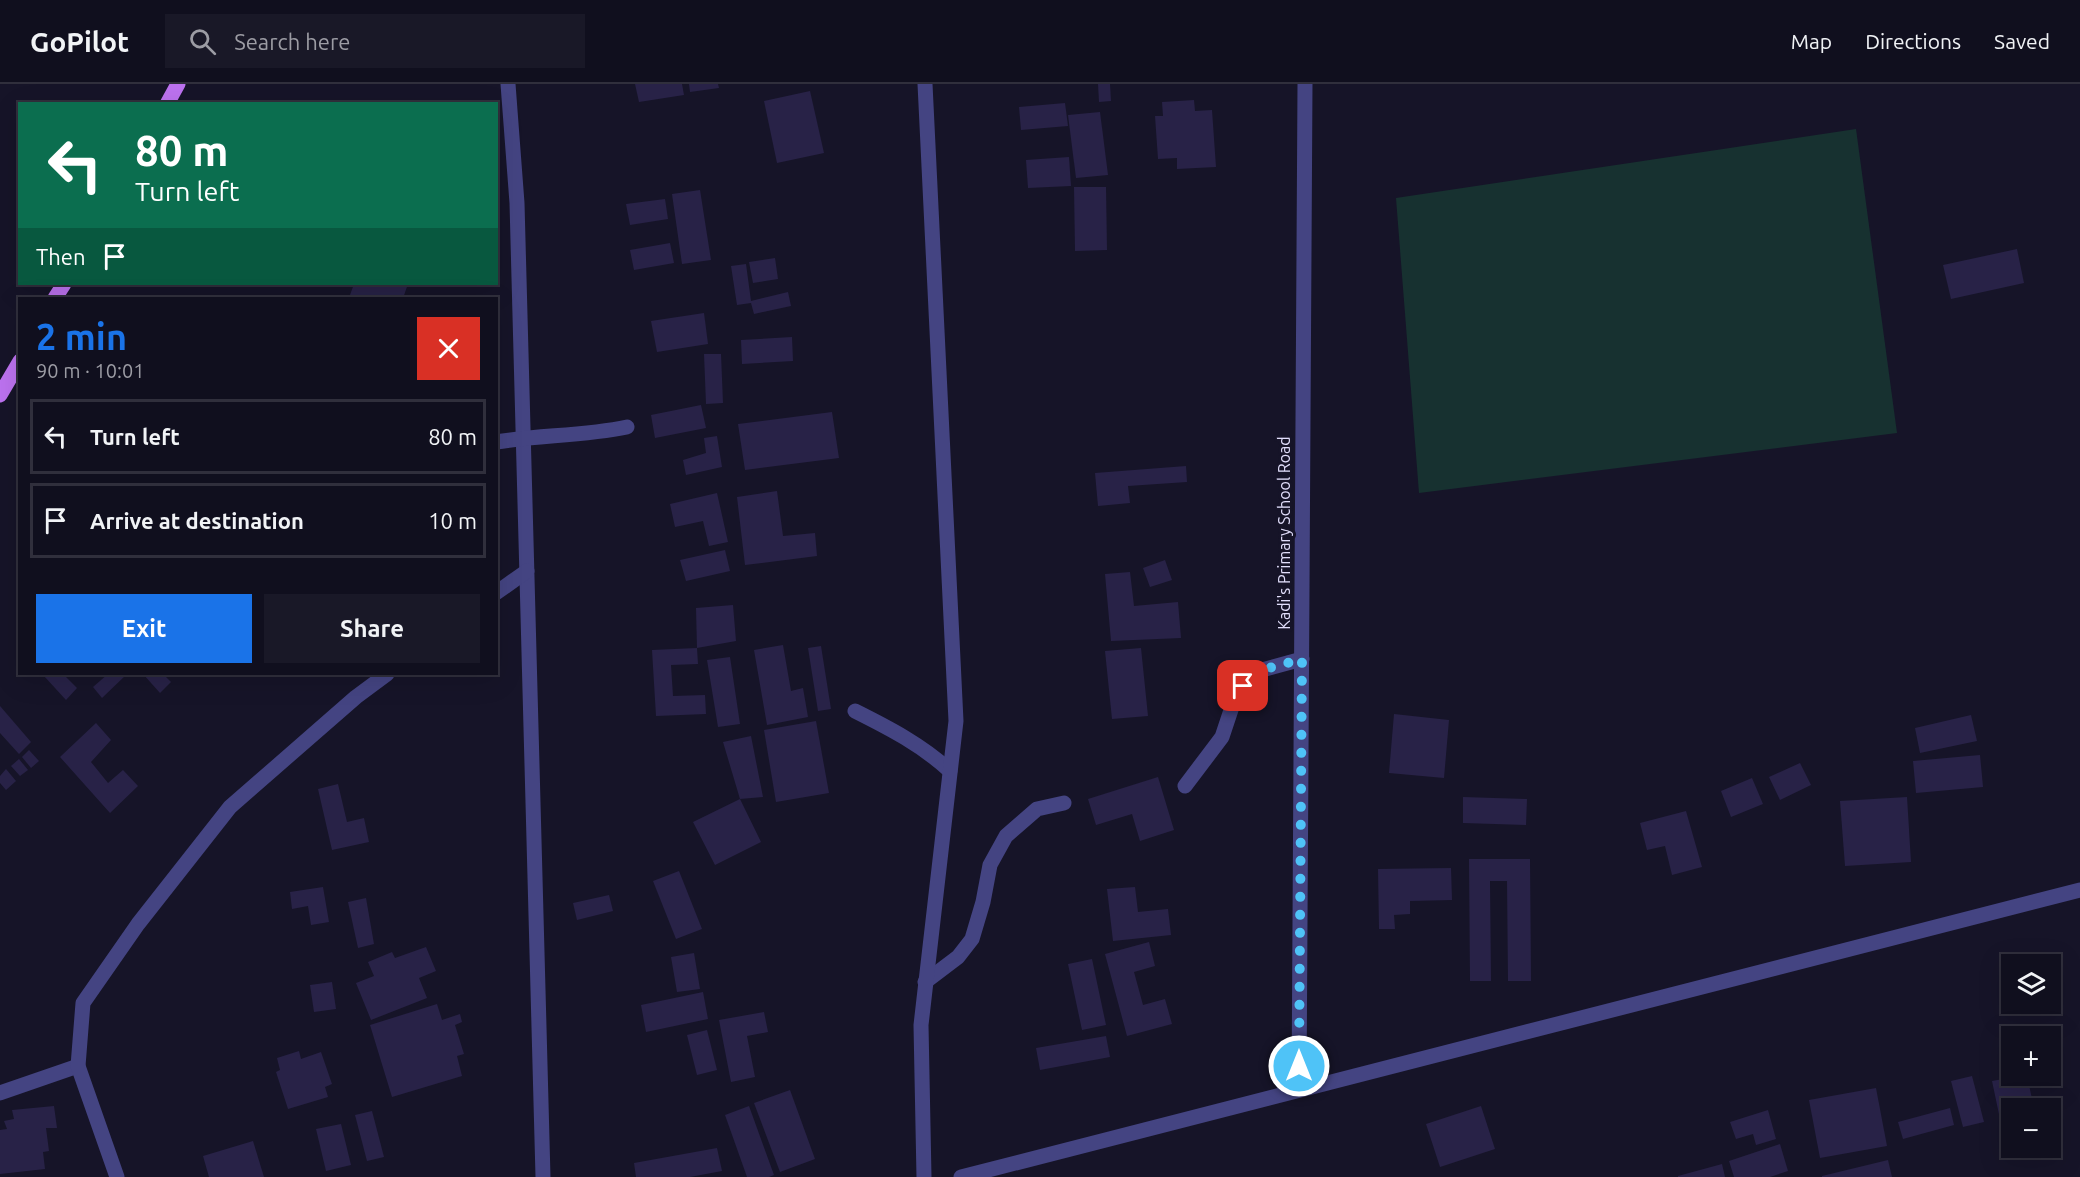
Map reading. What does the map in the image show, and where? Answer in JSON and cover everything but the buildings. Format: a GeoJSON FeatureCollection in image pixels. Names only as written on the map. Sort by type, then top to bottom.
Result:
{"type":"FeatureCollection","features":[{"type":"Feature","properties":{"kind":"main road"},"geometry":{"type":"LineString","coordinates":[[167,102],[178,84]]}},
{"type":"Feature","properties":{"kind":"main road"},"geometry":{"type":"LineString","coordinates":[[0,395],[18,364]]}},
{"type":"Feature","properties":{"kind":"street"},"geometry":{"type":"LineString","coordinates":[[508,84],[517,203],[543,1177]]}},
{"type":"Feature","properties":{"kind":"street"},"geometry":{"type":"LineString","coordinates":[[924,1177],[921,1025],[956,721],[925,84]]}},
{"type":"Feature","properties":{"kind":"street","name":"Kadi's Primary School Road"},"geometry":{"type":"LineString","coordinates":[[1299,1090],[1305,84]]}},
{"type":"Feature","properties":{"kind":"street"},"geometry":{"type":"LineString","coordinates":[[498,442],[598,433],[627,427]]}},
{"type":"Feature","properties":{"kind":"street"},"geometry":{"type":"LineString","coordinates":[[498,592],[526,571]]}},
{"type":"Feature","properties":{"kind":"street"},"geometry":{"type":"LineString","coordinates":[[1185,786],[1222,737],[1235,698],[1251,673],[1302,659]]}},
{"type":"Feature","properties":{"kind":"street"},"geometry":{"type":"LineString","coordinates":[[117,1177],[78,1066],[83,1003],[145,915],[230,807],[356,697],[386,675]]}},
{"type":"Feature","properties":{"kind":"street"},"geometry":{"type":"LineString","coordinates":[[855,711],[898,733],[933,755],[950,771]]}},
{"type":"Feature","properties":{"kind":"street"},"geometry":{"type":"LineString","coordinates":[[926,982],[958,957],[972,939],[983,902],[990,865],[1006,836],[1037,809],[1064,802]]}},
{"type":"Feature","properties":{"kind":"street"},"geometry":{"type":"LineString","coordinates":[[961,1177],[2080,890]]}},
{"type":"Feature","properties":{"kind":"street"},"geometry":{"type":"LineString","coordinates":[[0,1093],[78,1066]]}},
{"type":"Feature","properties":{"kind":"green space"},"geometry":{"type":"Polygon","coordinates":[[[1856,129],[1897,433],[1419,493],[1396,198],[1856,129]]]}},
{"type":"Feature","properties":{"kind":"route"},"geometry":{"type":"LineString","coordinates":[[1243,686],[1251,673],[1302,659],[1299,1066]]}}]}
